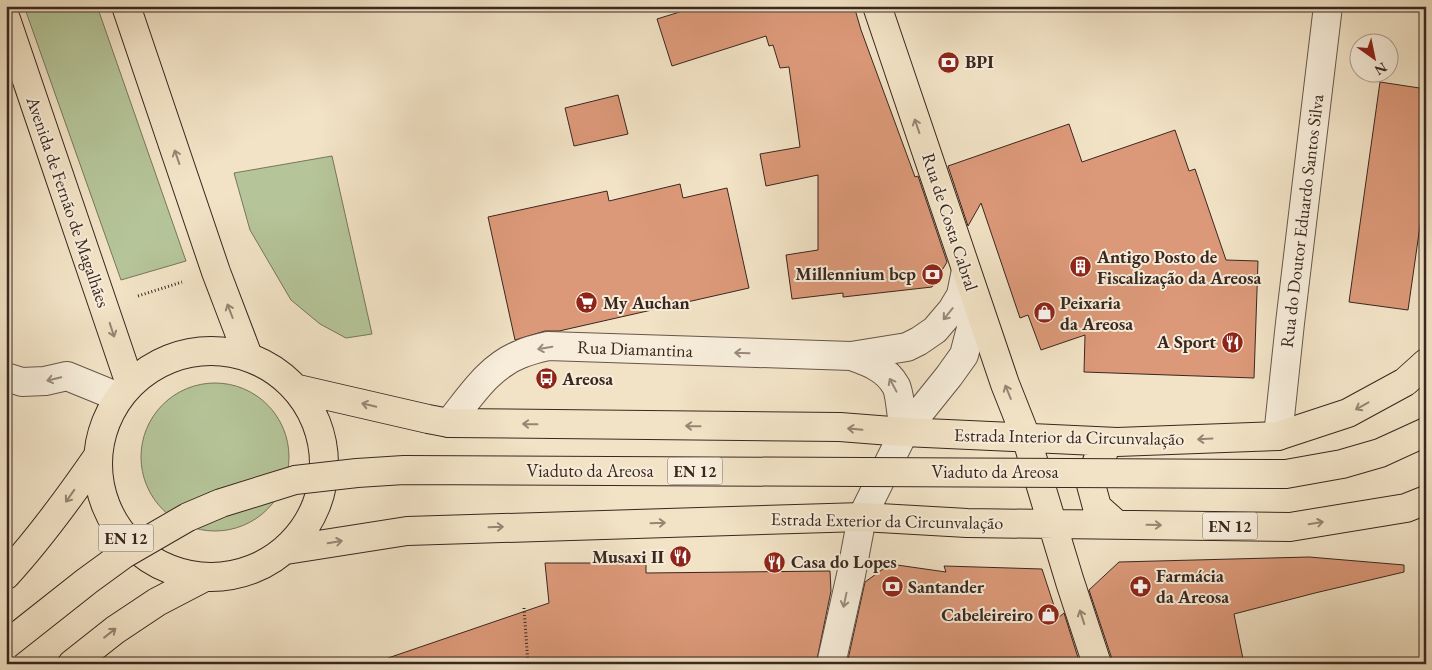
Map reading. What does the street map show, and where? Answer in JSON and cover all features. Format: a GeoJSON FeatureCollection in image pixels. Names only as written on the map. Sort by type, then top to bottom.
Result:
{"type":"FeatureCollection","features":[{"type":"Feature","properties":{"kind":"main road"},"geometry":{"type":"LineString","coordinates":[[126,6],[216,272],[248,356]]}},
{"type":"Feature","properties":{"kind":"main road","name":"Rua de Costa Cabral"},"geometry":{"type":"LineString","coordinates":[[877,6],[1004,384],[1026,438],[1097,664]]}},
{"type":"Feature","properties":{"kind":"main road","name":"Avenida de Fernão de Magalhães"},"geometry":{"type":"LineString","coordinates":[[6,19],[123,390]]}},
{"type":"Feature","properties":{"kind":"main road","name":"EN 12"},"geometry":{"type":"LineString","coordinates":[[216,350],[248,356],[275,369],[298,389],[317,420],[319,428],[325,454],[323,490],[309,522],[286,550],[261,567],[233,576],[203,578],[168,570],[138,552],[115,525],[101,492],[98,456],[103,421],[123,390],[155,365],[185,354],[216,350]]}},
{"type":"Feature","properties":{"kind":"main road","name":"Estrada Interior da Circunvalação"},"geometry":{"type":"LineString","coordinates":[[904,432],[1117,442],[1278,436],[1348,414],[1405,382],[1426,363]]}},
{"type":"Feature","properties":{"kind":"main road","name":"EN 12"},"geometry":{"type":"LineString","coordinates":[[298,389],[450,423],[840,427],[904,432]]}},
{"type":"Feature","properties":{"kind":"main road","name":"Viaduto da Areosa"},"geometry":{"type":"LineString","coordinates":[[6,645],[124,554],[188,517],[242,495],[295,480],[404,470],[1286,474],[1342,464],[1380,453],[1426,432]]}},
{"type":"Feature","properties":{"kind":"main road"},"geometry":{"type":"LineString","coordinates":[[1116,524],[1098,507],[1090,481],[1098,459],[1117,442]]}},
{"type":"Feature","properties":{"kind":"main road","name":"EN 12"},"geometry":{"type":"LineString","coordinates":[[6,575],[33,546],[66,503],[98,456]]}},
{"type":"Feature","properties":{"kind":"main road","name":"Estrada Exterior da Circunvalação"},"geometry":{"type":"LineString","coordinates":[[286,550],[407,531],[862,517],[967,523],[1290,527],[1406,508],[1426,500]]}},
{"type":"Feature","properties":{"kind":"main road","name":"EN 12"},"geometry":{"type":"LineString","coordinates":[[76,662],[115,630],[157,602],[203,578]]}},
{"type":"Feature","properties":{"kind":"street","name":"Rua do Doutor Eduardo Santos Silva"},"geometry":{"type":"LineString","coordinates":[[1278,436],[1328,6]]}},
{"type":"Feature","properties":{"kind":"street","name":"Rua Diamantina"},"geometry":{"type":"LineString","coordinates":[[450,423],[486,377],[520,354],[548,346],[851,356],[907,347],[934,330],[952,310],[961,295],[966,270]]}},
{"type":"Feature","properties":{"kind":"street"},"geometry":{"type":"LineString","coordinates":[[831,664],[862,517],[904,432],[964,355],[977,305]]}},
{"type":"Feature","properties":{"kind":"street","name":"Rua Diamantina"},"geometry":{"type":"LineString","coordinates":[[851,356],[872,363],[886,373],[897,387],[904,432]]}},
{"type":"Feature","properties":{"kind":"street"},"geometry":{"type":"LineString","coordinates":[[6,377],[22,382],[45,381],[67,376],[123,390]]}},
{"type":"Feature","properties":{"kind":"path"},"geometry":{"type":"LineString","coordinates":[[132,298],[188,281]]}},
{"type":"Feature","properties":{"kind":"path"},"geometry":{"type":"LineString","coordinates":[[524,608],[528,664]]}},
{"type":"Feature","properties":{"kind":"green space"},"geometry":{"type":"Polygon","coordinates":[[[24,6],[97,6],[186,261],[121,280],[24,6]]]}},
{"type":"Feature","properties":{"kind":"green space"},"geometry":{"type":"Polygon","coordinates":[[[332,156],[372,334],[346,338],[320,324],[291,300],[250,230],[234,173],[332,156]]]}},
{"type":"Feature","properties":{"kind":"green space"},"geometry":{"type":"Polygon","coordinates":[[[215,383],[243,388],[268,404],[284,429],[289,457],[284,485],[268,510],[243,526],[215,531],[187,526],[162,510],[146,485],[141,457],[146,429],[162,404],[187,388],[215,383]]]}},
{"type":"Feature","properties":{"kind":"building"},"geometry":{"type":"Polygon","coordinates":[[[699,6],[854,6],[915,177],[918,176],[947,262],[932,287],[843,297],[843,293],[792,299],[786,255],[818,250],[818,175],[766,186],[760,154],[800,147],[789,67],[780,68],[773,45],[769,46],[766,36],[672,66],[657,19],[699,6]]]}},
{"type":"Feature","properties":{"kind":"building"},"geometry":{"type":"Polygon","coordinates":[[[1380,82],[1426,89],[1426,184],[1408,310],[1349,302],[1380,82]]]}},
{"type":"Feature","properties":{"kind":"building"},"geometry":{"type":"Polygon","coordinates":[[[618,95],[628,134],[574,146],[565,108],[618,95]]]}},
{"type":"Feature","properties":{"kind":"building"},"geometry":{"type":"Polygon","coordinates":[[[1069,124],[1082,162],[1175,130],[1189,171],[1195,169],[1226,260],[1258,261],[1254,378],[1084,372],[1085,335],[1041,350],[1028,315],[1020,318],[981,203],[968,226],[948,166],[1069,124]]]}},
{"type":"Feature","properties":{"kind":"building"},"geometry":{"type":"Polygon","coordinates":[[[680,184],[683,198],[727,188],[749,288],[559,331],[545,331],[515,340],[488,217],[607,191],[609,201],[680,184]]]}},
{"type":"Feature","properties":{"kind":"building"},"geometry":{"type":"Polygon","coordinates":[[[1309,557],[1404,565],[1404,572],[1234,614],[1244,664],[1112,664],[1089,590],[1119,562],[1309,557]]]}},
{"type":"Feature","properties":{"kind":"building"},"geometry":{"type":"Polygon","coordinates":[[[545,563],[646,563],[646,573],[830,571],[831,591],[816,664],[389,664],[388,658],[549,603],[545,563]]]}},
{"type":"Feature","properties":{"kind":"building"},"geometry":{"type":"Polygon","coordinates":[[[890,564],[946,572],[944,566],[1042,569],[1058,618],[1064,613],[1080,664],[847,664],[865,582],[890,564]]]}},
{"type":"Feature","properties":{"kind":"place","name":"BPI"},"geometry":{"type":"Point","coordinates":[949,62]}},
{"type":"Feature","properties":{"kind":"place","name":"Antigo Posto de Fiscalização da Areosa"},"geometry":{"type":"Point","coordinates":[1081,267]}},
{"type":"Feature","properties":{"kind":"place","name":"Millennium bcp"},"geometry":{"type":"Point","coordinates":[932,274]}},
{"type":"Feature","properties":{"kind":"place","name":"My Auchan"},"geometry":{"type":"Point","coordinates":[587,303]}},
{"type":"Feature","properties":{"kind":"place","name":"Peixaria da Areosa"},"geometry":{"type":"Point","coordinates":[1044,313]}},
{"type":"Feature","properties":{"kind":"place","name":"A Sport"},"geometry":{"type":"Point","coordinates":[1232,342]}},
{"type":"Feature","properties":{"kind":"place","name":"Areosa"},"geometry":{"type":"Point","coordinates":[546,379]}},
{"type":"Feature","properties":{"kind":"place","name":"Musaxi II"},"geometry":{"type":"Point","coordinates":[680,557]}},
{"type":"Feature","properties":{"kind":"place","name":"Casa do Lopes"},"geometry":{"type":"Point","coordinates":[775,562]}},
{"type":"Feature","properties":{"kind":"place","name":"Farmácia da Areosa"},"geometry":{"type":"Point","coordinates":[1140,586]}},
{"type":"Feature","properties":{"kind":"place","name":"Santander"},"geometry":{"type":"Point","coordinates":[892,587]}},
{"type":"Feature","properties":{"kind":"place","name":"Cabeleireiro"},"geometry":{"type":"Point","coordinates":[1049,615]}}]}
